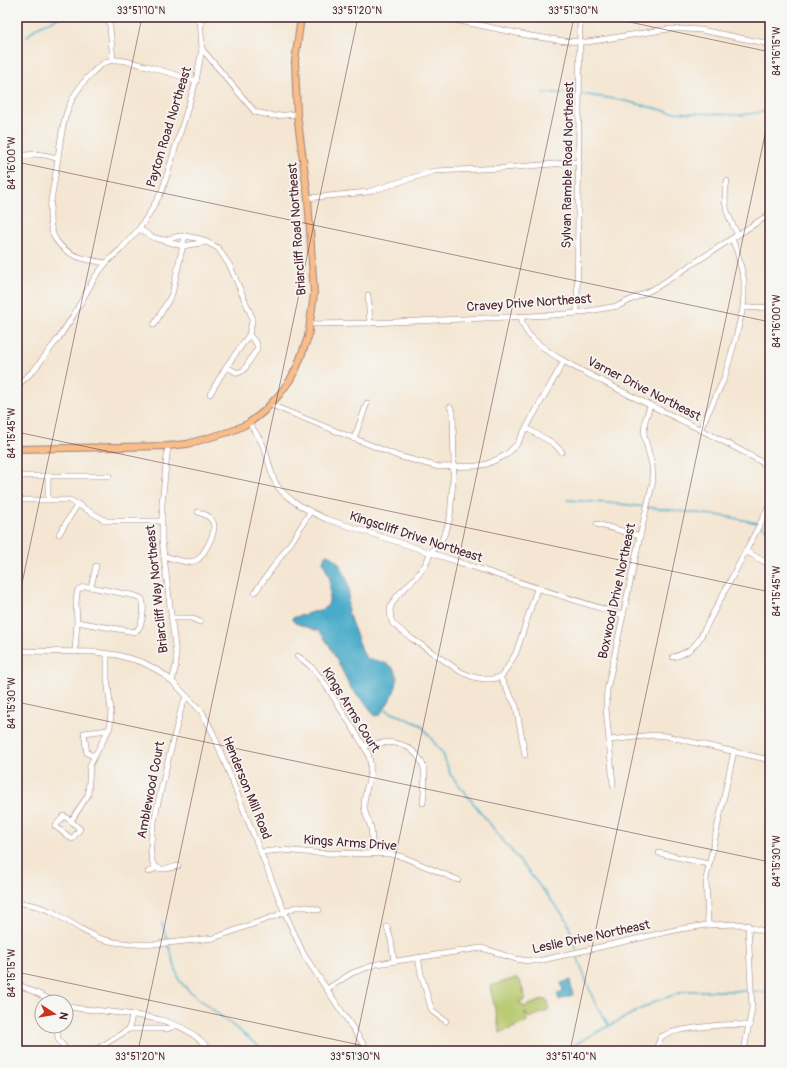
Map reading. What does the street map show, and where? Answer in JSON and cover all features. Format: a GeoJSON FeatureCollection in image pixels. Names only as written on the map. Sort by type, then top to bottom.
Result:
{"type":"FeatureCollection","features":[{"type":"Feature","properties":{"kind":"main road","name":"Briarcliff Road Northeast"},"geometry":{"type":"LineString","coordinates":[[17,449],[168,446],[186,444],[216,437],[249,423],[271,404],[290,380],[297,367],[308,337],[314,294],[308,198],[298,114],[295,61],[301,17]]}},
{"type":"Feature","properties":{"kind":"street"},"geometry":{"type":"LineString","coordinates":[[109,17],[114,60]]}},
{"type":"Feature","properties":{"kind":"street","name":"Payton Road Northeast"},"geometry":{"type":"LineString","coordinates":[[17,386],[34,370],[58,339],[95,277],[106,263],[139,229],[162,190],[196,81],[202,49],[200,17]]}},
{"type":"Feature","properties":{"kind":"street"},"geometry":{"type":"LineString","coordinates":[[441,17],[565,42],[580,42],[684,29],[701,30],[770,44]]}},
{"type":"Feature","properties":{"kind":"street","name":"Sylvan Ramble Road Northeast"},"geometry":{"type":"LineString","coordinates":[[577,313],[580,17]]}},
{"type":"Feature","properties":{"kind":"street"},"geometry":{"type":"LineString","coordinates":[[202,49],[255,112],[274,116],[298,114]]}},
{"type":"Feature","properties":{"kind":"street"},"geometry":{"type":"LineString","coordinates":[[106,263],[88,260],[73,255],[60,244],[53,234],[50,219],[63,124],[75,93],[95,70],[105,63],[114,60],[131,62],[196,81]]}},
{"type":"Feature","properties":{"kind":"street"},"geometry":{"type":"LineString","coordinates":[[17,157],[36,155],[58,159]]}},
{"type":"Feature","properties":{"kind":"street"},"geometry":{"type":"LineString","coordinates":[[308,198],[368,192],[434,171],[504,168],[578,162]]}},
{"type":"Feature","properties":{"kind":"street"},"geometry":{"type":"LineString","coordinates":[[727,181],[725,194],[726,210],[738,235]]}},
{"type":"Feature","properties":{"kind":"street","name":"Cravey Drive Northeast"},"geometry":{"type":"LineString","coordinates":[[311,324],[370,323],[577,313],[618,306],[657,287],[770,214]]}},
{"type":"Feature","properties":{"kind":"street"},"geometry":{"type":"LineString","coordinates":[[139,229],[152,237],[183,246],[207,242]]}},
{"type":"Feature","properties":{"kind":"street"},"geometry":{"type":"LineString","coordinates":[[164,240],[185,236],[201,239],[218,248],[230,266],[252,316],[249,335],[226,367],[210,394]]}},
{"type":"Feature","properties":{"kind":"street"},"geometry":{"type":"LineString","coordinates":[[154,325],[169,302],[172,294],[185,236]]}},
{"type":"Feature","properties":{"kind":"street"},"geometry":{"type":"LineString","coordinates":[[700,430],[724,379],[743,308],[744,280],[737,251],[732,239]]}},
{"type":"Feature","properties":{"kind":"street"},"geometry":{"type":"LineString","coordinates":[[368,295],[370,323]]}},
{"type":"Feature","properties":{"kind":"street"},"geometry":{"type":"LineString","coordinates":[[743,308],[770,307]]}},
{"type":"Feature","properties":{"kind":"street","name":"Varner Drive Northeast"},"geometry":{"type":"LineString","coordinates":[[521,316],[525,330],[534,340],[564,361],[770,467]]}},
{"type":"Feature","properties":{"kind":"street"},"geometry":{"type":"LineString","coordinates":[[226,367],[238,373],[244,370],[257,349],[257,344],[249,335]]}},
{"type":"Feature","properties":{"kind":"street"},"geometry":{"type":"LineString","coordinates":[[271,404],[398,456],[439,467],[477,466],[486,464],[506,455],[517,444],[564,361]]}},
{"type":"Feature","properties":{"kind":"street"},"geometry":{"type":"LineString","coordinates":[[354,439],[367,402]]}},
{"type":"Feature","properties":{"kind":"street","name":"Boxwood Drive Northeast"},"geometry":{"type":"LineString","coordinates":[[613,784],[606,708],[607,690],[653,481],[652,465],[644,435],[645,421],[650,406]]}},
{"type":"Feature","properties":{"kind":"street"},"geometry":{"type":"LineString","coordinates":[[450,407],[453,412],[454,466],[450,518],[446,531],[431,552],[425,566],[397,596],[392,604],[390,608],[393,624],[461,672],[473,677],[492,679],[504,673],[516,653],[537,589]]}},
{"type":"Feature","properties":{"kind":"street","name":"Kingscliff Drive Northeast"},"geometry":{"type":"LineString","coordinates":[[249,423],[258,435],[264,448],[278,487],[288,497],[310,512],[326,519],[431,552],[537,589],[623,615]]}},
{"type":"Feature","properties":{"kind":"street"},"geometry":{"type":"LineString","coordinates":[[526,428],[553,443],[562,452]]}},
{"type":"Feature","properties":{"kind":"street","name":"Briarcliff Way Northeast"},"geometry":{"type":"LineString","coordinates":[[168,446],[161,521],[176,660],[172,680]]}},
{"type":"Feature","properties":{"kind":"street"},"geometry":{"type":"LineString","coordinates":[[17,476],[109,476]]}},
{"type":"Feature","properties":{"kind":"street"},"geometry":{"type":"LineString","coordinates":[[48,476],[48,500]]}},
{"type":"Feature","properties":{"kind":"street"},"geometry":{"type":"LineString","coordinates":[[17,500],[70,500],[106,520],[161,521]]}},
{"type":"Feature","properties":{"kind":"street"},"geometry":{"type":"LineString","coordinates":[[59,534],[78,504]]}},
{"type":"Feature","properties":{"kind":"street"},"geometry":{"type":"LineString","coordinates":[[673,657],[685,654],[692,649],[699,640],[770,505]]}},
{"type":"Feature","properties":{"kind":"street"},"geometry":{"type":"LineString","coordinates":[[164,556],[190,562],[198,561],[204,554],[214,534],[215,527],[206,514],[198,512]]}},
{"type":"Feature","properties":{"kind":"street"},"geometry":{"type":"LineString","coordinates":[[256,592],[292,541],[310,512]]}},
{"type":"Feature","properties":{"kind":"street"},"geometry":{"type":"LineString","coordinates":[[597,524],[640,536]]}},
{"type":"Feature","properties":{"kind":"street"},"geometry":{"type":"LineString","coordinates":[[746,551],[770,565]]}},
{"type":"Feature","properties":{"kind":"street"},"geometry":{"type":"LineString","coordinates":[[91,587],[96,566]]}},
{"type":"Feature","properties":{"kind":"street"},"geometry":{"type":"LineString","coordinates":[[75,652],[77,593],[83,587],[91,587],[136,596],[142,599],[144,607],[141,631],[127,632],[77,622]]}},
{"type":"Feature","properties":{"kind":"street"},"geometry":{"type":"LineString","coordinates":[[172,618],[191,618],[200,622]]}},
{"type":"Feature","properties":{"kind":"street","name":"Henderson Mill Road"},"geometry":{"type":"LineString","coordinates":[[17,651],[107,654],[117,655],[142,662],[172,680],[202,712],[214,734],[284,912],[304,955],[368,1051]]}},
{"type":"Feature","properties":{"kind":"street"},"geometry":{"type":"LineString","coordinates":[[71,821],[88,796],[90,765],[108,730],[111,720],[107,678],[107,654]]}},
{"type":"Feature","properties":{"kind":"street","name":"Kings Arms Court"},"geometry":{"type":"LineString","coordinates":[[297,656],[303,659],[328,690],[368,753],[371,763],[364,807],[371,830],[373,853]]}},
{"type":"Feature","properties":{"kind":"street"},"geometry":{"type":"LineString","coordinates":[[500,676],[516,706],[525,755]]}},
{"type":"Feature","properties":{"kind":"street","name":"Amblewood Court"},"geometry":{"type":"LineString","coordinates":[[156,868],[153,864],[151,852],[152,834],[180,709],[187,697]]}},
{"type":"Feature","properties":{"kind":"street"},"geometry":{"type":"LineString","coordinates":[[95,755],[87,753],[84,733],[108,730]]}},
{"type":"Feature","properties":{"kind":"street"},"geometry":{"type":"LineString","coordinates":[[610,740],[653,735],[666,736],[770,760]]}},
{"type":"Feature","properties":{"kind":"street"},"geometry":{"type":"LineString","coordinates":[[364,746],[377,743],[396,742],[407,746],[415,752],[421,760],[424,768],[423,803]]}},
{"type":"Feature","properties":{"kind":"street"},"geometry":{"type":"LineString","coordinates":[[708,925],[705,887],[708,864],[734,751]]}},
{"type":"Feature","properties":{"kind":"street"},"geometry":{"type":"LineString","coordinates":[[64,816],[71,821],[80,829],[72,839],[55,826],[64,816]]}},
{"type":"Feature","properties":{"kind":"street","name":"Kings Arms Drive"},"geometry":{"type":"LineString","coordinates":[[261,852],[282,850],[316,853],[390,854],[403,857],[458,880]]}},
{"type":"Feature","properties":{"kind":"street"},"geometry":{"type":"LineString","coordinates":[[659,853],[708,864]]}},
{"type":"Feature","properties":{"kind":"street"},"geometry":{"type":"LineString","coordinates":[[148,872],[156,868],[162,870],[178,866]]}},
{"type":"Feature","properties":{"kind":"street"},"geometry":{"type":"LineString","coordinates":[[17,902],[51,911],[81,930],[98,938],[132,944],[158,944],[214,938],[271,918],[295,907],[307,907],[319,910]]}},
{"type":"Feature","properties":{"kind":"street","name":"Leslie Drive Northeast"},"geometry":{"type":"LineString","coordinates":[[327,989],[352,973],[364,968],[394,961],[480,948],[493,951],[519,961],[538,961],[680,929],[708,925],[728,923],[748,926],[770,933]]}},
{"type":"Feature","properties":{"kind":"street"},"geometry":{"type":"LineString","coordinates":[[744,1051],[750,1026],[752,1008],[748,926]]}},
{"type":"Feature","properties":{"kind":"street"},"geometry":{"type":"LineString","coordinates":[[387,927],[391,940],[394,961]]}},
{"type":"Feature","properties":{"kind":"street"},"geometry":{"type":"LineString","coordinates":[[418,957],[421,974],[431,1008],[433,1012],[446,1021]]}},
{"type":"Feature","properties":{"kind":"street"},"geometry":{"type":"LineString","coordinates":[[17,984],[39,994]]}},
{"type":"Feature","properties":{"kind":"street"},"geometry":{"type":"LineString","coordinates":[[74,1007],[154,1018],[185,1030],[197,1038],[210,1051]]}},
{"type":"Feature","properties":{"kind":"street"},"geometry":{"type":"LineString","coordinates":[[129,1029],[132,1015]]}},
{"type":"Feature","properties":{"kind":"street"},"geometry":{"type":"LineString","coordinates":[[655,1051],[661,1037],[672,1031],[733,1024],[750,1026]]}},
{"type":"Feature","properties":{"kind":"street"},"geometry":{"type":"LineString","coordinates":[[94,1051],[129,1029],[167,1029],[175,1026]]}},
{"type":"Feature","properties":{"kind":"street"},"geometry":{"type":"LineString","coordinates":[[58,1034],[58,1039],[67,1051]]}},
{"type":"Feature","properties":{"kind":"green space"},"geometry":{"type":"Polygon","coordinates":[[[516,978],[520,980],[525,997],[524,1000],[519,1002],[524,1007],[544,999],[548,1001],[549,1008],[547,1011],[529,1018],[525,1012],[527,1021],[525,1023],[500,1033],[490,986],[516,978]]]}},
{"type":"Feature","properties":{"kind":"water"},"geometry":{"type":"Polygon","coordinates":[[[327,554],[339,564],[347,580],[349,590],[348,612],[363,653],[367,659],[381,662],[390,666],[395,672],[397,679],[396,687],[380,715],[375,716],[367,705],[352,690],[323,636],[318,631],[295,623],[292,620],[292,618],[323,609],[328,605],[330,595],[330,579],[323,561],[325,555],[327,554]]]}},
{"type":"Feature","properties":{"kind":"water"},"geometry":{"type":"Polygon","coordinates":[[[570,980],[573,995],[559,1000],[557,993],[563,991],[561,983],[570,980]]]}},
{"type":"Feature","properties":{"kind":"waterway"},"geometry":{"type":"LineString","coordinates":[[27,37],[42,24],[60,17]]}},
{"type":"Feature","properties":{"kind":"waterway"},"geometry":{"type":"LineString","coordinates":[[543,93],[577,93]]}},
{"type":"Feature","properties":{"kind":"waterway"},"geometry":{"type":"LineString","coordinates":[[581,94],[621,100],[670,112],[741,115],[770,111]]}},
{"type":"Feature","properties":{"kind":"waterway"},"geometry":{"type":"LineString","coordinates":[[567,500],[620,504],[730,517],[757,523],[770,532]]}},
{"type":"Feature","properties":{"kind":"waterway"},"geometry":{"type":"LineString","coordinates":[[385,708],[388,711],[421,725],[443,754],[450,774],[567,920],[576,950]]}},
{"type":"Feature","properties":{"kind":"waterway"},"geometry":{"type":"LineString","coordinates":[[162,923],[179,980],[189,991],[265,1051]]}},
{"type":"Feature","properties":{"kind":"waterway"},"geometry":{"type":"LineString","coordinates":[[577,954],[594,1001],[609,1026]]}},
{"type":"Feature","properties":{"kind":"waterway"},"geometry":{"type":"LineString","coordinates":[[565,1051],[586,1038],[656,1001],[686,991],[749,991]]}},
{"type":"Feature","properties":{"kind":"waterway"},"geometry":{"type":"LineString","coordinates":[[753,991],[770,993]]}}]}
